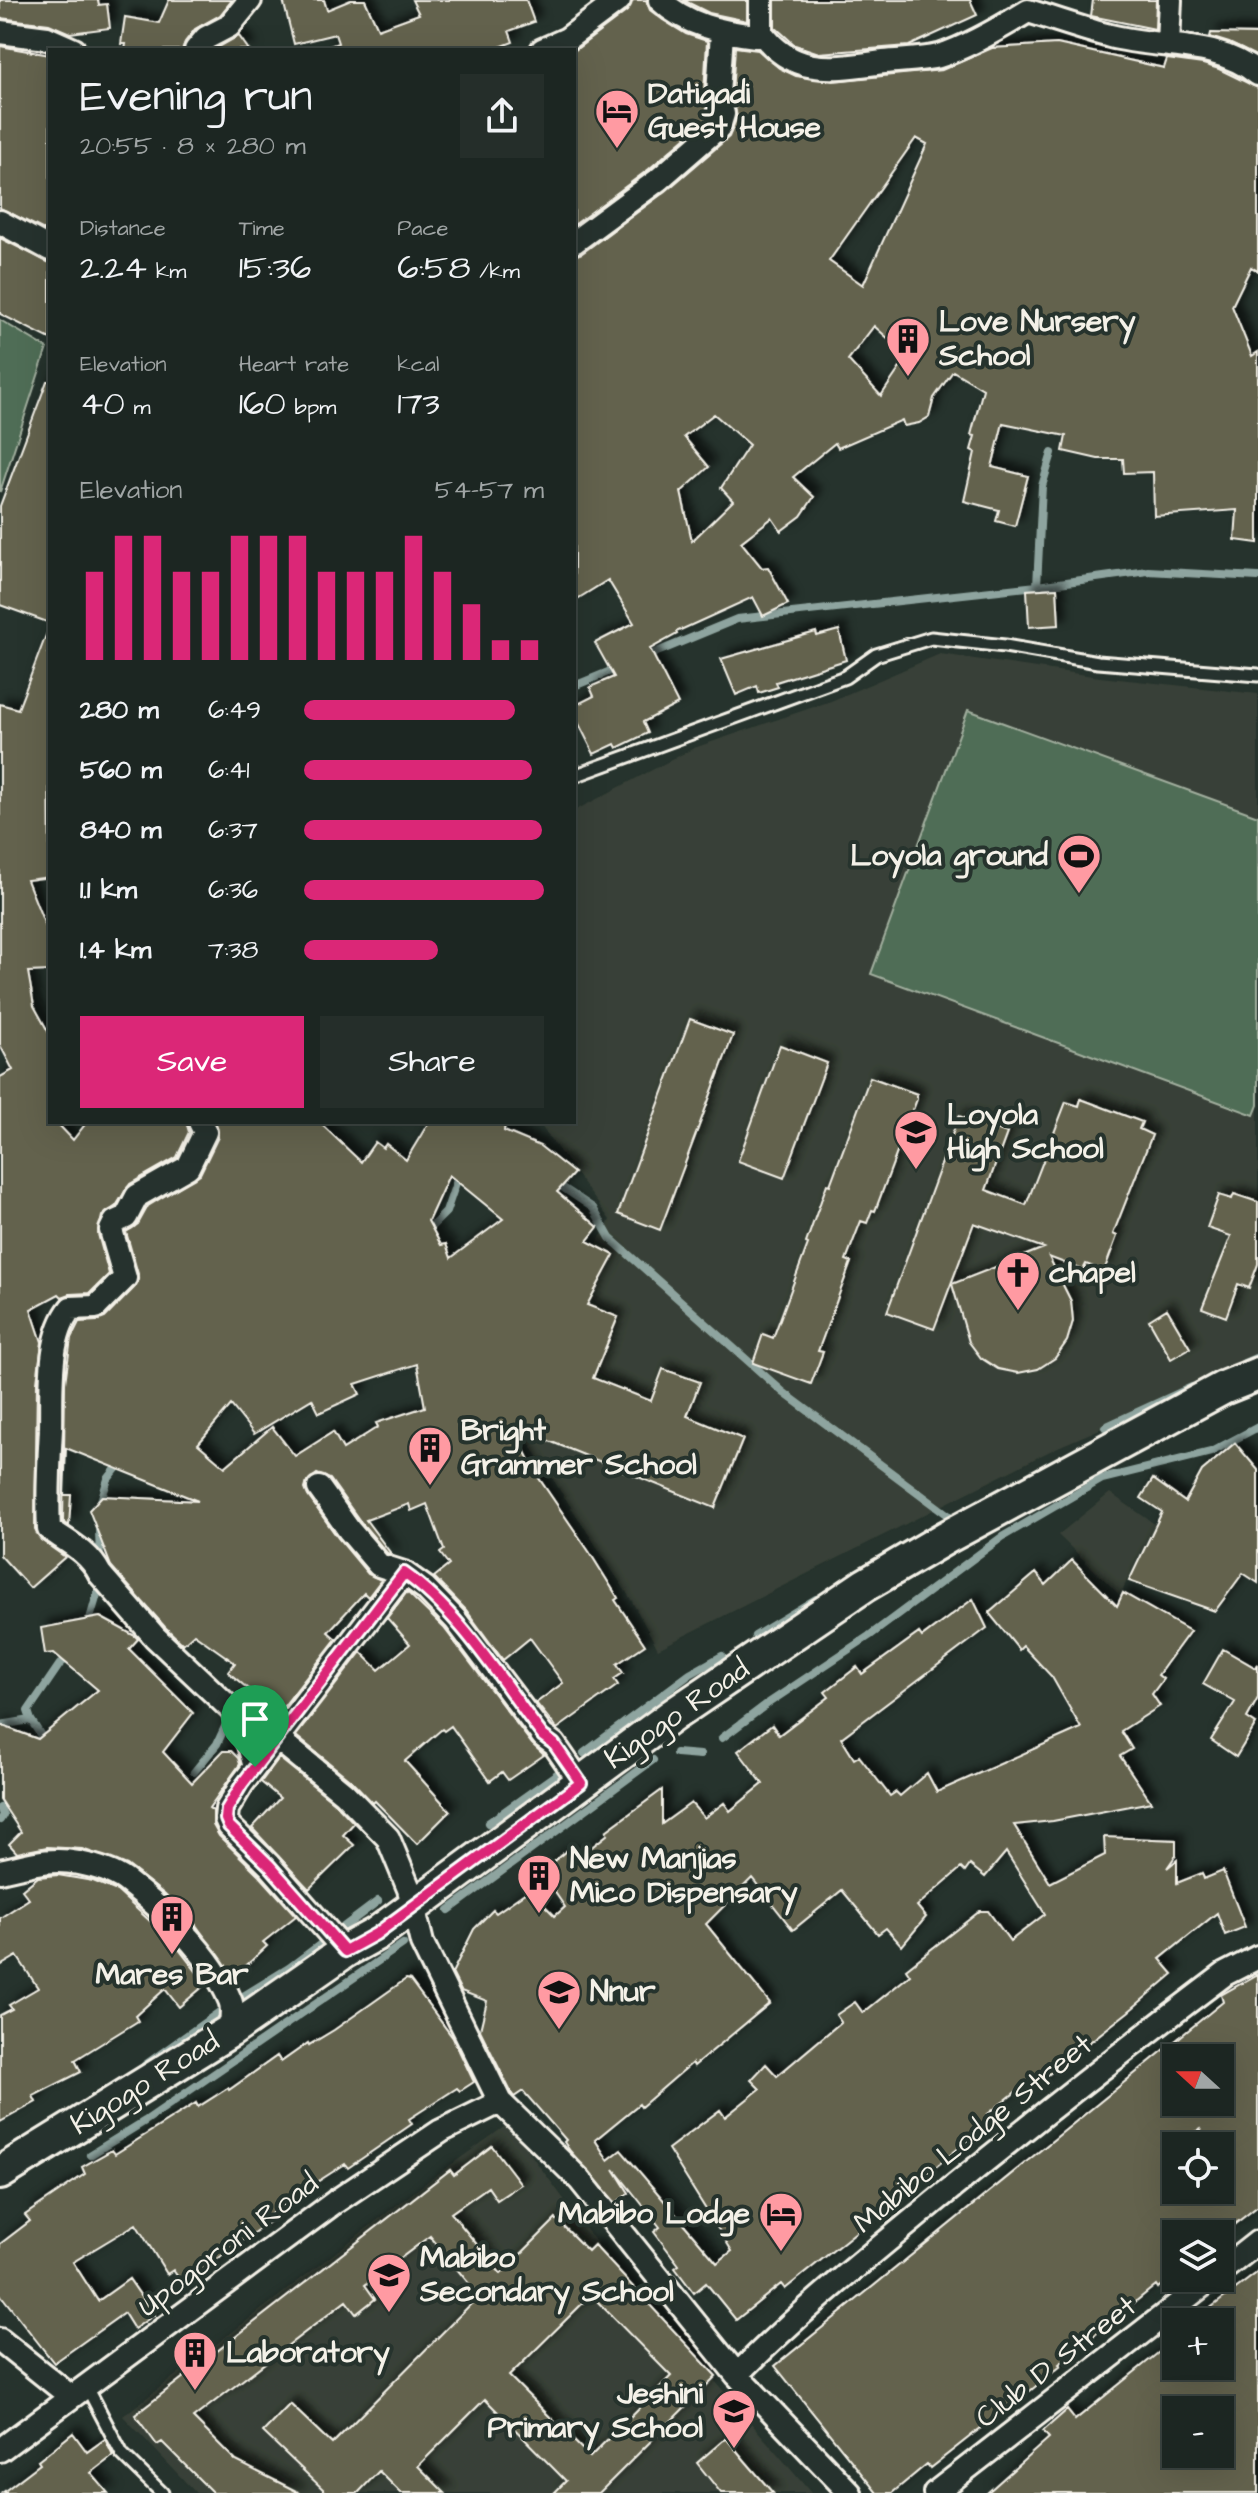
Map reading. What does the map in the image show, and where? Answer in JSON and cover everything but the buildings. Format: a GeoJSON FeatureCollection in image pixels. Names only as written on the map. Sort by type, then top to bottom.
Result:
{"type":"FeatureCollection","features":[{"type":"Feature","properties":{"kind":"main road","name":"Kigogo Road"},"geometry":{"type":"LineString","coordinates":[[0,2173],[230,2031],[345,1951],[376,1934],[673,1715],[865,1585],[947,1537],[1223,1388],[1258,1374]]}},
{"type":"Feature","properties":{"kind":"street"},"geometry":{"type":"LineString","coordinates":[[198,48],[214,32],[225,30],[250,0]]}},
{"type":"Feature","properties":{"kind":"street"},"geometry":{"type":"LineString","coordinates":[[547,48],[567,39],[619,0]]}},
{"type":"Feature","properties":{"kind":"street"},"geometry":{"type":"LineString","coordinates":[[660,0],[675,14],[722,32],[756,36],[761,32]]}},
{"type":"Feature","properties":{"kind":"street"},"geometry":{"type":"LineString","coordinates":[[761,0],[761,32],[770,45],[797,63],[832,70],[939,56],[1002,27],[1028,11],[1112,37],[1213,50],[1243,62],[1258,74]]}},
{"type":"Feature","properties":{"kind":"street"},"geometry":{"type":"LineString","coordinates":[[1168,44],[1170,0]]}},
{"type":"Feature","properties":{"kind":"street"},"geometry":{"type":"LineString","coordinates":[[0,32],[47,38],[70,48]]}},
{"type":"Feature","properties":{"kind":"street"},"geometry":{"type":"LineString","coordinates":[[576,241],[658,180],[719,127],[723,114],[718,95],[722,32]]}},
{"type":"Feature","properties":{"kind":"street"},"geometry":{"type":"LineString","coordinates":[[0,222],[48,248]]}},
{"type":"Feature","properties":{"kind":"street"},"geometry":{"type":"LineString","coordinates":[[201,1124],[205,1132],[188,1167],[137,1196],[126,1217],[115,1222],[111,1230],[125,1278],[96,1307],[71,1308],[64,1317],[51,1390],[46,1493],[49,1529],[80,1549],[155,1637],[232,1710],[249,1745],[255,1767]]}},
{"type":"Feature","properties":{"kind":"street"},"geometry":{"type":"LineString","coordinates":[[319,1488],[372,1558],[386,1569],[404,1573],[425,1588],[455,1619],[581,1783]]}},
{"type":"Feature","properties":{"kind":"street"},"geometry":{"type":"LineString","coordinates":[[345,1951],[269,1865],[229,1826],[227,1809],[255,1767],[279,1740],[404,1573]]}},
{"type":"Feature","properties":{"kind":"street"},"geometry":{"type":"LineString","coordinates":[[279,1740],[344,1793],[388,1838],[409,1889],[422,1943],[500,2102],[580,2180],[737,2375],[850,2493]]}},
{"type":"Feature","properties":{"kind":"street"},"geometry":{"type":"LineString","coordinates":[[0,1871],[43,1860],[59,1860],[103,1869],[123,1879],[177,1926],[206,1962],[232,2003],[230,2031]]}},
{"type":"Feature","properties":{"kind":"street","name":"Mabibo Lodge Street"},"geometry":{"type":"LineString","coordinates":[[737,2375],[835,2284],[1045,2112],[1225,1974],[1258,1957]]}},
{"type":"Feature","properties":{"kind":"street","name":"Upogoroni Road"},"geometry":{"type":"LineString","coordinates":[[0,2450],[335,2202],[441,2131],[500,2102]]}},
{"type":"Feature","properties":{"kind":"street"},"geometry":{"type":"LineString","coordinates":[[1234,2261],[1258,2242]]}},
{"type":"Feature","properties":{"kind":"street","name":"Club D Street"},"geometry":{"type":"LineString","coordinates":[[935,2493],[1194,2292]]}},
{"type":"Feature","properties":{"kind":"street"},"geometry":{"type":"LineString","coordinates":[[0,2340],[78,2392]]}},
{"type":"Feature","properties":{"kind":"lane"},"geometry":{"type":"LineString","coordinates":[[576,775],[845,677],[876,655],[931,638],[1005,646],[1098,662],[1258,675]]}},
{"type":"Feature","properties":{"kind":"lane"},"geometry":{"type":"LineString","coordinates":[[78,2392],[122,2454],[162,2493]]}},
{"type":"Feature","properties":{"kind":"shaded area","name":"Loyola High School"},"geometry":{"type":"Polygon","coordinates":[[[940,654],[1100,677],[1258,694],[1258,1361],[1058,1447],[658,1649],[630,1598],[511,1415],[525,1372],[610,1220],[539,1124],[576,1124],[576,810],[694,748],[831,701],[940,654]]]}},
{"type":"Feature","properties":{"kind":"shaded area"},"geometry":{"type":"Polygon","coordinates":[[[1110,1493],[1159,1527],[1155,1534],[1150,1533],[1120,1595],[1058,1535],[1110,1493]]]}},
{"type":"Feature","properties":{"kind":"shaded area"},"geometry":{"type":"Polygon","coordinates":[[[508,2124],[595,2241],[811,2493],[196,2493],[123,2416],[427,2182],[508,2124]]]}},
{"type":"Feature","properties":{"kind":"green space"},"geometry":{"type":"Polygon","coordinates":[[[0,320],[47,348],[0,492],[0,320]]]}},
{"type":"Feature","properties":{"kind":"green space","name":"Loyola ground"},"geometry":{"type":"Polygon","coordinates":[[[968,710],[1258,816],[1258,1105],[1254,1115],[871,974],[968,710]]]}},
{"type":"Feature","properties":{"kind":"waterway"},"geometry":{"type":"LineString","coordinates":[[1037,586],[1042,486],[1052,453]]}},
{"type":"Feature","properties":{"kind":"waterway"},"geometry":{"type":"LineString","coordinates":[[645,657],[737,619],[1148,571],[1258,577]]}},
{"type":"Feature","properties":{"kind":"waterway"},"geometry":{"type":"LineString","coordinates":[[576,685],[618,668]]}},
{"type":"Feature","properties":{"kind":"waterway"},"geometry":{"type":"LineString","coordinates":[[425,1233],[446,1212],[459,1174]]}},
{"type":"Feature","properties":{"kind":"waterway"},"geometry":{"type":"LineString","coordinates":[[553,1181],[593,1208],[610,1238],[783,1392],[959,1523]]}},
{"type":"Feature","properties":{"kind":"waterway"},"geometry":{"type":"LineString","coordinates":[[1244,1363],[1258,1357]]}},
{"type":"Feature","properties":{"kind":"waterway"},"geometry":{"type":"LineString","coordinates":[[1105,1427],[1192,1387]]}},
{"type":"Feature","properties":{"kind":"waterway"},"geometry":{"type":"LineString","coordinates":[[722,1738],[869,1636],[1002,1537],[1102,1479],[1211,1452],[1258,1427]]}},
{"type":"Feature","properties":{"kind":"waterway"},"geometry":{"type":"LineString","coordinates":[[99,1507],[108,1479],[123,1460]]}},
{"type":"Feature","properties":{"kind":"waterway"},"geometry":{"type":"LineString","coordinates":[[99,1529],[100,1563]]}},
{"type":"Feature","properties":{"kind":"waterway"},"geometry":{"type":"LineString","coordinates":[[87,1629],[101,1581]]}},
{"type":"Feature","properties":{"kind":"waterway"},"geometry":{"type":"LineString","coordinates":[[755,1636],[816,1599]]}},
{"type":"Feature","properties":{"kind":"waterway"},"geometry":{"type":"LineString","coordinates":[[0,1725],[31,1720],[28,1711],[60,1664],[70,1656]]}},
{"type":"Feature","properties":{"kind":"waterway"},"geometry":{"type":"LineString","coordinates":[[584,1753],[690,1674],[722,1656]]}},
{"type":"Feature","properties":{"kind":"waterway"},"geometry":{"type":"LineString","coordinates":[[194,1772],[217,1744],[228,1717]]}},
{"type":"Feature","properties":{"kind":"waterway"},"geometry":{"type":"LineString","coordinates":[[31,1720],[47,1745]]}},
{"type":"Feature","properties":{"kind":"waterway"},"geometry":{"type":"LineString","coordinates":[[676,1753],[700,1755]]}},
{"type":"Feature","properties":{"kind":"waterway"},"geometry":{"type":"LineString","coordinates":[[449,1910],[653,1760]]}},
{"type":"Feature","properties":{"kind":"waterway"},"geometry":{"type":"LineString","coordinates":[[488,1823],[561,1771]]}},
{"type":"Feature","properties":{"kind":"waterway"},"geometry":{"type":"LineString","coordinates":[[0,1808],[3,1815],[0,1820]]}},
{"type":"Feature","properties":{"kind":"waterway"},"geometry":{"type":"LineString","coordinates":[[145,2065],[232,2003],[289,1968],[378,1901]]}},
{"type":"Feature","properties":{"kind":"waterway"},"geometry":{"type":"LineString","coordinates":[[90,2155],[145,2121],[403,1944]]}},
{"type":"Feature","properties":{"kind":"place","name":"Datigadi Guest House"},"geometry":{"type":"Point","coordinates":[617,150]}},
{"type":"Feature","properties":{"kind":"place","name":"Love Nursery School"},"geometry":{"type":"Point","coordinates":[908,378]}},
{"type":"Feature","properties":{"kind":"place","name":"Loyola ground"},"geometry":{"type":"Point","coordinates":[1079,895]}},
{"type":"Feature","properties":{"kind":"place","name":"Loyola High School"},"geometry":{"type":"Point","coordinates":[916,1171]}},
{"type":"Feature","properties":{"kind":"place","name":"chapel"},"geometry":{"type":"Point","coordinates":[1018,1312]}},
{"type":"Feature","properties":{"kind":"place","name":"Bright Grammer School"},"geometry":{"type":"Point","coordinates":[430,1487]}},
{"type":"Feature","properties":{"kind":"place","name":"New Manjias Mico Dispensary"},"geometry":{"type":"Point","coordinates":[539,1915]}},
{"type":"Feature","properties":{"kind":"place","name":"Mares Bar"},"geometry":{"type":"Point","coordinates":[172,1956]}},
{"type":"Feature","properties":{"kind":"place","name":"Nnur"},"geometry":{"type":"Point","coordinates":[559,2031]}},
{"type":"Feature","properties":{"kind":"place","name":"Mabibo Lodge"},"geometry":{"type":"Point","coordinates":[781,2253]}},
{"type":"Feature","properties":{"kind":"place","name":"Mabibo Secondary School"},"geometry":{"type":"Point","coordinates":[389,2314]}},
{"type":"Feature","properties":{"kind":"place","name":"Laboratory"},"geometry":{"type":"Point","coordinates":[195,2392]}},
{"type":"Feature","properties":{"kind":"place","name":"Jeshini Primary School"},"geometry":{"type":"Point","coordinates":[734,2450]}},
{"type":"Feature","properties":{"kind":"route"},"geometry":{"type":"LineString","coordinates":[[404,1573],[425,1588],[455,1619],[581,1783],[376,1934],[345,1951],[249,1843],[229,1826],[227,1809],[255,1767],[279,1740],[404,1573]]}}]}
